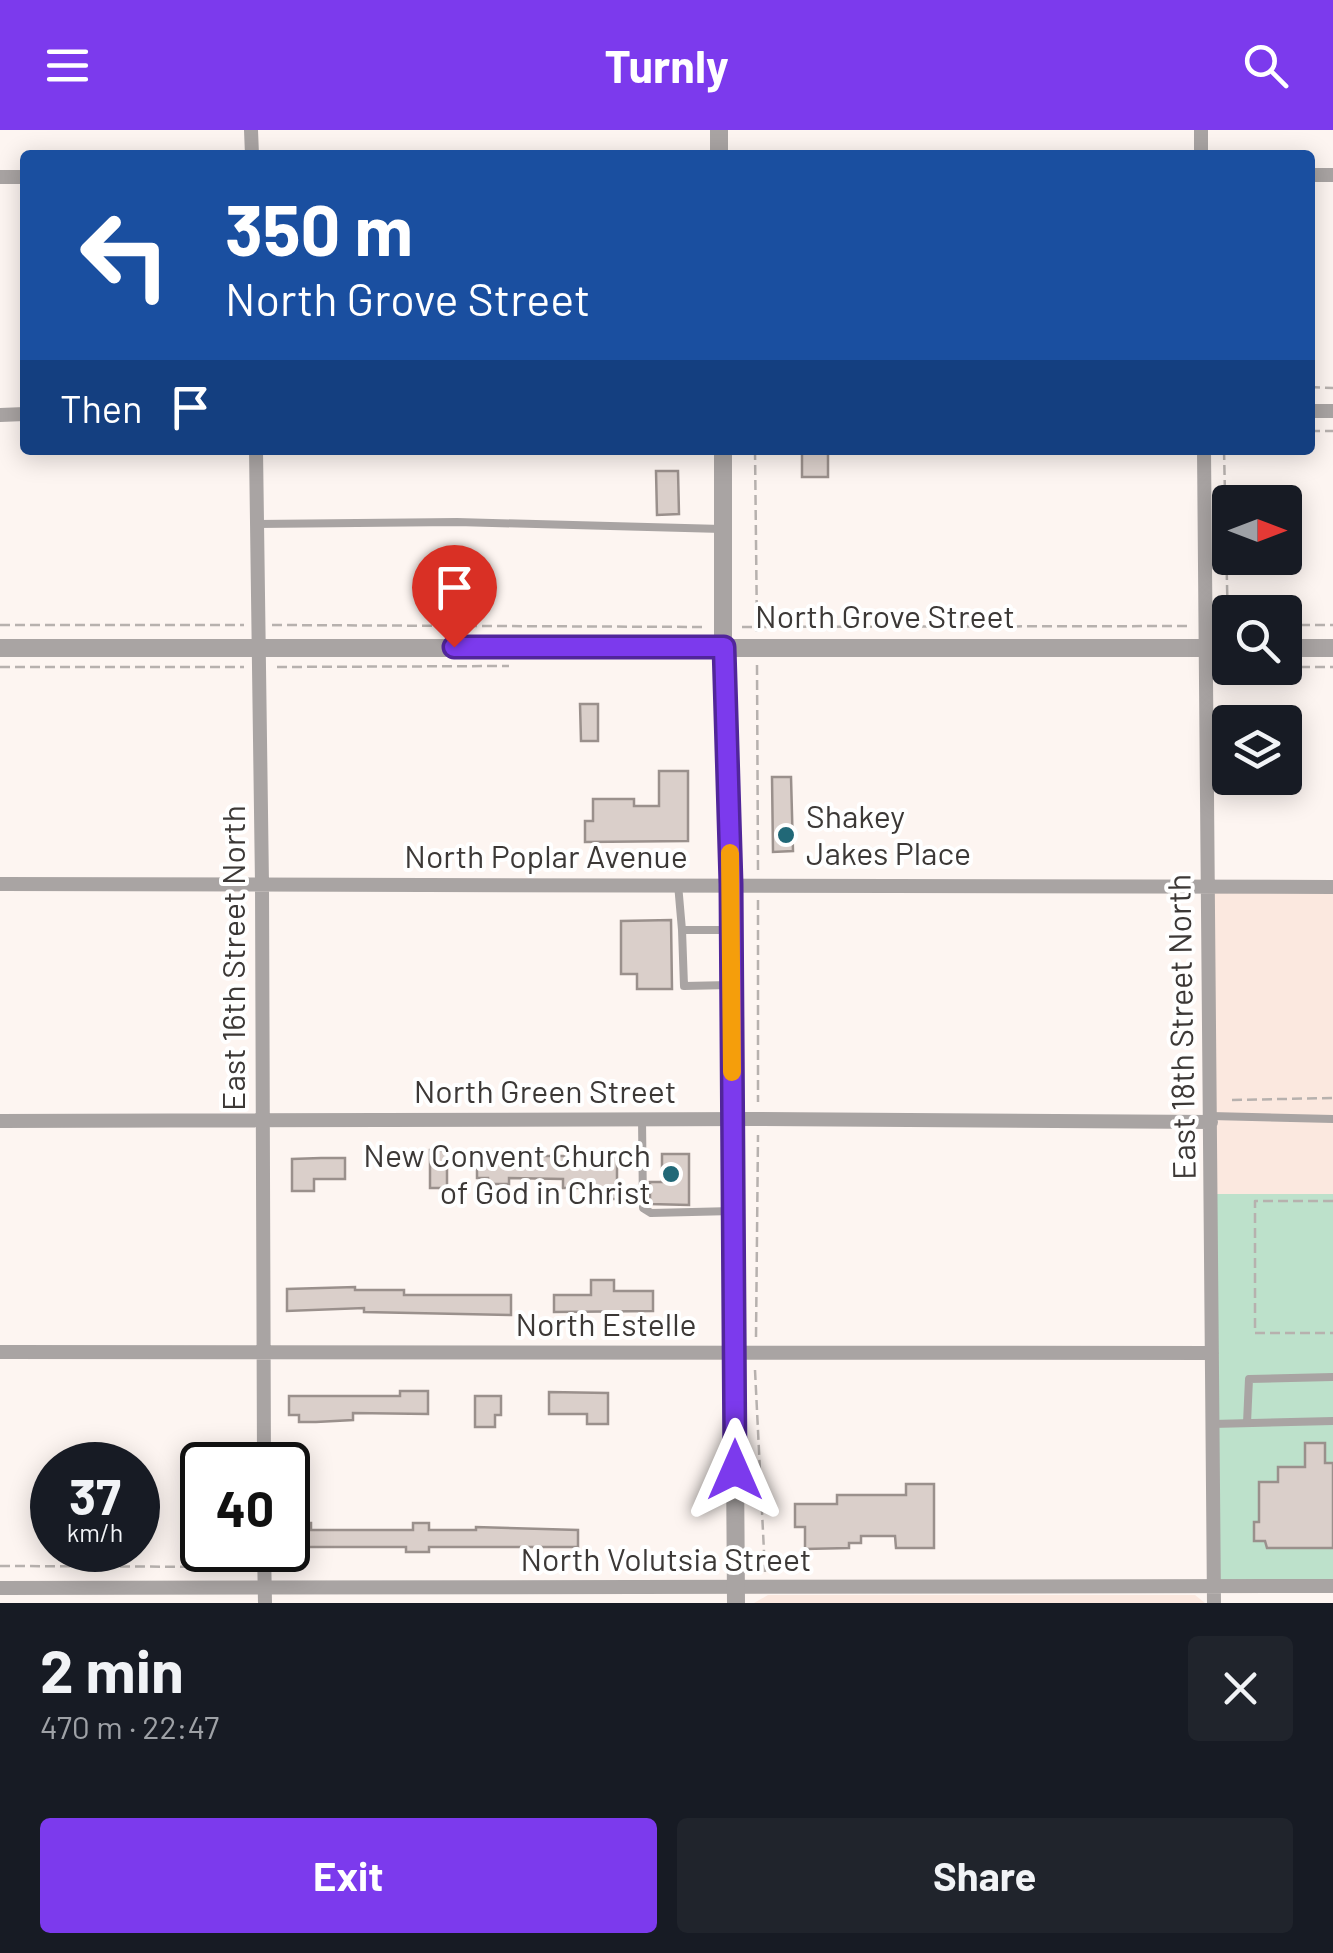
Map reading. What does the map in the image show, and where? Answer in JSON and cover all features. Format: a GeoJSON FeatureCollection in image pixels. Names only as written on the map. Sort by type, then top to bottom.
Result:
{"type":"FeatureCollection","features":[{"type":"Feature","properties":{"kind":"street","name":"East 16th Street North"},"geometry":{"type":"LineString","coordinates":[[256,455],[264,1442]]}},
{"type":"Feature","properties":{"kind":"street"},"geometry":{"type":"LineString","coordinates":[[723,455],[731,884],[736,1595]]}},
{"type":"Feature","properties":{"kind":"street","name":"East 18th Street North"},"geometry":{"type":"LineString","coordinates":[[1204,455],[1214,1596]]}},
{"type":"Feature","properties":{"kind":"street","name":"North Grove Street"},"geometry":{"type":"LineString","coordinates":[[0,648],[1212,648]]}},
{"type":"Feature","properties":{"kind":"street"},"geometry":{"type":"LineString","coordinates":[[1302,648],[1333,648]]}},
{"type":"Feature","properties":{"kind":"street","name":"North Poplar Avenue"},"geometry":{"type":"LineString","coordinates":[[0,884],[1333,887]]}},
{"type":"Feature","properties":{"kind":"street","name":"North Green Street"},"geometry":{"type":"LineString","coordinates":[[0,1121],[1211,1119]]}},
{"type":"Feature","properties":{"kind":"street","name":"North Estelle"},"geometry":{"type":"LineString","coordinates":[[0,1352],[1212,1354]]}},
{"type":"Feature","properties":{"kind":"street","name":"North Volutsia Street"},"geometry":{"type":"LineString","coordinates":[[0,1588],[260,1594],[736,1595],[766,1587],[1214,1596],[1333,1586]]}},
{"type":"Feature","properties":{"kind":"lane"},"geometry":{"type":"LineString","coordinates":[[257,524],[457,522],[723,528]]}},
{"type":"Feature","properties":{"kind":"lane"},"geometry":{"type":"LineString","coordinates":[[678,884],[684,986],[732,985]]}},
{"type":"Feature","properties":{"kind":"lane"},"geometry":{"type":"LineString","coordinates":[[682,930],[731,930]]}},
{"type":"Feature","properties":{"kind":"lane"},"geometry":{"type":"LineString","coordinates":[[642,1119],[643,1208],[651,1213],[733,1210]]}},
{"type":"Feature","properties":{"kind":"lane"},"geometry":{"type":"LineString","coordinates":[[1211,1119],[1333,1119]]}},
{"type":"Feature","properties":{"kind":"lane"},"geometry":{"type":"LineString","coordinates":[[1247,1423],[1248,1379],[1333,1377]]}},
{"type":"Feature","properties":{"kind":"lane"},"geometry":{"type":"LineString","coordinates":[[1213,1424],[1333,1422]]}},
{"type":"Feature","properties":{"kind":"path"},"geometry":{"type":"LineString","coordinates":[[755,455],[755,1354],[766,1587]]}},
{"type":"Feature","properties":{"kind":"path"},"geometry":{"type":"LineString","coordinates":[[1224,455],[1228,595]]}},
{"type":"Feature","properties":{"kind":"path"},"geometry":{"type":"LineString","coordinates":[[0,625],[1212,626]]}},
{"type":"Feature","properties":{"kind":"path"},"geometry":{"type":"LineString","coordinates":[[1302,625],[1333,625]]}},
{"type":"Feature","properties":{"kind":"path"},"geometry":{"type":"LineString","coordinates":[[0,667],[507,666]]}},
{"type":"Feature","properties":{"kind":"path"},"geometry":{"type":"LineString","coordinates":[[1302,667],[1333,667]]}},
{"type":"Feature","properties":{"kind":"path"},"geometry":{"type":"LineString","coordinates":[[1232,1100],[1333,1098]]}},
{"type":"Feature","properties":{"kind":"path"},"geometry":{"type":"LineString","coordinates":[[1333,1201],[1255,1201],[1255,1333],[1333,1333]]}},
{"type":"Feature","properties":{"kind":"path"},"geometry":{"type":"LineString","coordinates":[[0,1566],[248,1567],[260,1594]]}},
{"type":"Feature","properties":{"kind":"shaded area"},"geometry":{"type":"Polygon","coordinates":[[[1208,887],[1333,887],[1333,1194],[1211,1194],[1208,887]]]}},
{"type":"Feature","properties":{"kind":"shaded area"},"geometry":{"type":"Polygon","coordinates":[[[768,1595],[1195,1595],[1205,1603],[754,1603],[768,1595]]]}},
{"type":"Feature","properties":{"kind":"green space"},"geometry":{"type":"Polygon","coordinates":[[[1211,1194],[1333,1194],[1333,1587],[1214,1588],[1211,1194]]]}},
{"type":"Feature","properties":{"kind":"building"},"geometry":{"type":"Polygon","coordinates":[[[802,455],[828,455],[828,477],[802,477],[802,455]]]}},
{"type":"Feature","properties":{"kind":"building"},"geometry":{"type":"Polygon","coordinates":[[[656,471],[678,471],[679,514],[657,515],[656,471]]]}},
{"type":"Feature","properties":{"kind":"building"},"geometry":{"type":"Polygon","coordinates":[[[580,704],[598,704],[598,741],[581,741],[580,704]]]}},
{"type":"Feature","properties":{"kind":"building"},"geometry":{"type":"Polygon","coordinates":[[[659,771],[688,771],[688,841],[585,842],[585,821],[593,821],[593,799],[634,799],[634,806],[659,806],[659,771]]]}},
{"type":"Feature","properties":{"kind":"building"},"geometry":{"type":"Polygon","coordinates":[[[772,777],[791,777],[793,851],[773,852],[772,777]]]}},
{"type":"Feature","properties":{"kind":"building"},"geometry":{"type":"Polygon","coordinates":[[[671,920],[672,989],[637,989],[637,974],[621,974],[621,921],[671,920]]]}},
{"type":"Feature","properties":{"kind":"building"},"geometry":{"type":"Polygon","coordinates":[[[430,1150],[447,1150],[447,1188],[430,1188],[430,1150]]]}},
{"type":"Feature","properties":{"kind":"building"},"geometry":{"type":"Polygon","coordinates":[[[477,1151],[543,1152],[542,1156],[617,1152],[617,1199],[598,1199],[598,1188],[563,1188],[563,1179],[509,1178],[509,1184],[488,1184],[488,1178],[477,1178],[477,1151]]]}},
{"type":"Feature","properties":{"kind":"building"},"geometry":{"type":"Polygon","coordinates":[[[662,1154],[689,1154],[689,1205],[650,1204],[650,1182],[662,1182],[662,1154]]]}},
{"type":"Feature","properties":{"kind":"building"},"geometry":{"type":"Polygon","coordinates":[[[345,1158],[345,1179],[314,1179],[314,1191],[292,1191],[292,1159],[345,1158]]]}},
{"type":"Feature","properties":{"kind":"building"},"geometry":{"type":"Polygon","coordinates":[[[591,1280],[614,1280],[614,1291],[653,1291],[653,1311],[554,1312],[554,1295],[591,1295],[591,1280]]]}},
{"type":"Feature","properties":{"kind":"building"},"geometry":{"type":"Polygon","coordinates":[[[287,1289],[404,1290],[404,1295],[511,1295],[511,1315],[364,1312],[364,1308],[287,1311],[287,1289]]]}},
{"type":"Feature","properties":{"kind":"building"},"geometry":{"type":"Polygon","coordinates":[[[400,1391],[428,1391],[428,1414],[353,1413],[353,1420],[316,1422],[299,1422],[299,1415],[289,1415],[289,1396],[400,1396],[400,1391]]]}},
{"type":"Feature","properties":{"kind":"building"},"geometry":{"type":"Polygon","coordinates":[[[549,1392],[608,1393],[608,1424],[587,1424],[587,1414],[549,1414],[549,1392]]]}},
{"type":"Feature","properties":{"kind":"building"},"geometry":{"type":"Polygon","coordinates":[[[475,1396],[501,1396],[501,1415],[495,1415],[495,1427],[475,1427],[475,1396]]]}},
{"type":"Feature","properties":{"kind":"building"},"geometry":{"type":"Polygon","coordinates":[[[1305,1443],[1325,1443],[1325,1463],[1333,1463],[1333,1548],[1267,1548],[1265,1541],[1254,1541],[1254,1522],[1259,1522],[1259,1482],[1278,1482],[1278,1467],[1305,1467],[1305,1443]]]}},
{"type":"Feature","properties":{"kind":"building"},"geometry":{"type":"Polygon","coordinates":[[[906,1484],[934,1484],[934,1548],[896,1548],[895,1536],[861,1536],[861,1543],[849,1543],[849,1548],[805,1549],[805,1527],[795,1527],[795,1504],[837,1504],[837,1495],[906,1495],[906,1484]]]}},
{"type":"Feature","properties":{"kind":"building"},"geometry":{"type":"Polygon","coordinates":[[[310,1523],[311,1530],[413,1530],[413,1523],[429,1523],[429,1530],[578,1530],[578,1547],[429,1547],[429,1552],[406,1552],[406,1547],[310,1547],[310,1523]]]}},
{"type":"Feature","properties":{"kind":"slow traffic"},"geometry":{"type":"LineString","coordinates":[[730,853],[732,1072]]}},
{"type":"Feature","properties":{"kind":"place","name":"Shakey Jakes Place"},"geometry":{"type":"Point","coordinates":[786,835]}},
{"type":"Feature","properties":{"kind":"place","name":"New Convent Church of God in Christ"},"geometry":{"type":"Point","coordinates":[671,1174]}},
{"type":"Feature","properties":{"kind":"route"},"geometry":{"type":"LineString","coordinates":[[454,647],[724,647],[731,884],[735,1470]]}}]}
